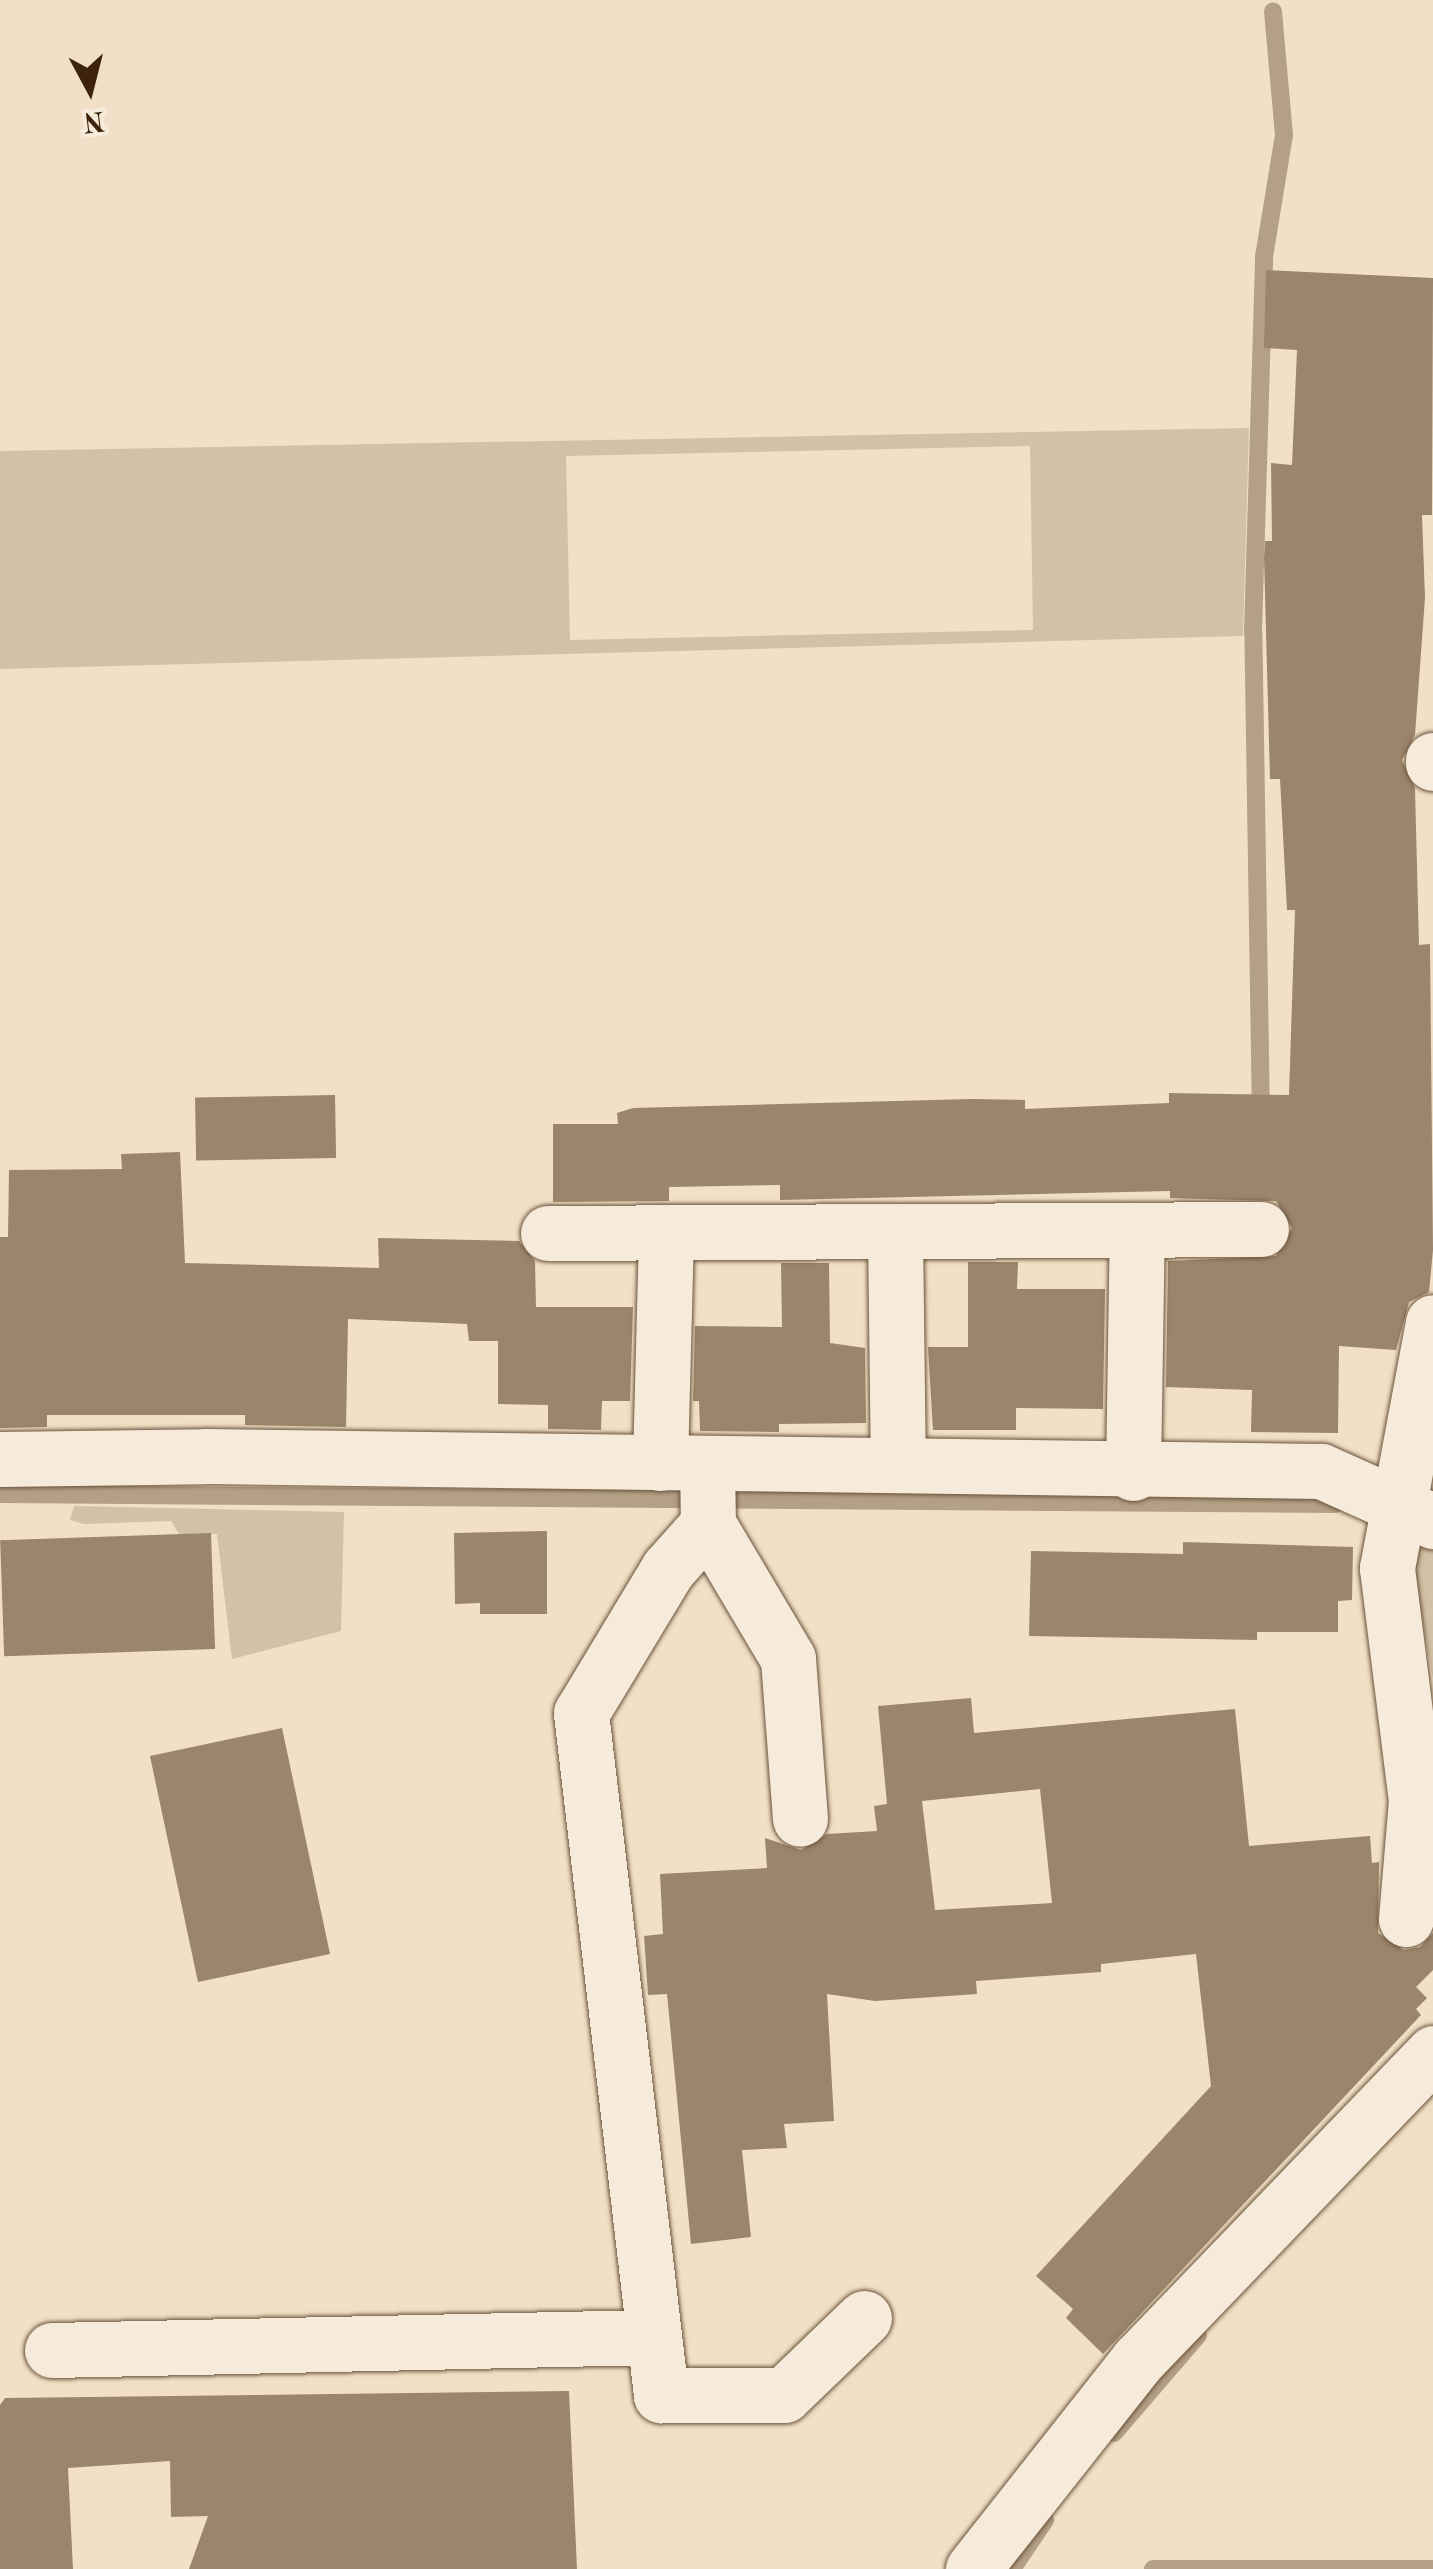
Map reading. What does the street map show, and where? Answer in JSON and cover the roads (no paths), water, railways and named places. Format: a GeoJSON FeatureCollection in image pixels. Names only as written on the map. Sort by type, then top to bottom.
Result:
{"type":"FeatureCollection","features":[{"type":"Feature","properties":{"kind":"street"},"geometry":{"type":"LineString","coordinates":[[548,1233],[1260,1229]]}},
{"type":"Feature","properties":{"kind":"street"},"geometry":{"type":"LineString","coordinates":[[1133,1473],[1136,1230]]}},
{"type":"Feature","properties":{"kind":"street"},"geometry":{"type":"LineString","coordinates":[[895,1231],[898,1465]]}},
{"type":"Feature","properties":{"kind":"street"},"geometry":{"type":"LineString","coordinates":[[666,1233],[698,1490],[788,1659],[800,1819]]}},
{"type":"Feature","properties":{"kind":"street"},"geometry":{"type":"LineString","coordinates":[[1406,1919],[1420,1728],[1387,1568],[1417,1512],[1433,1322]]}},
{"type":"Feature","properties":{"kind":"street"},"geometry":{"type":"LineString","coordinates":[[0,1459],[698,1490],[898,1465],[1133,1473],[1320,1471],[1417,1512]]}},
{"type":"Feature","properties":{"kind":"street"},"geometry":{"type":"LineString","coordinates":[[698,1490],[668,1569],[581,1713],[661,2395],[784,2395],[864,2318]]}},
{"type":"Feature","properties":{"kind":"street"},"geometry":{"type":"LineString","coordinates":[[973,2569],[1138,2360],[1433,2053]]}},
{"type":"Feature","properties":{"kind":"street"},"geometry":{"type":"LineString","coordinates":[[52,2350],[654,2337]]}},
{"type":"Feature","properties":{"kind":"waterway"},"geometry":{"type":"LineString","coordinates":[[1261,1119],[1253,632],[1264,257],[1284,135],[1273,11]]}},
{"type":"Feature","properties":{"kind":"waterway"},"geometry":{"type":"LineString","coordinates":[[0,1494],[1335,1504]]}},
{"type":"Feature","properties":{"kind":"waterway"},"geometry":{"type":"LineString","coordinates":[[1114,2433],[1198,2335]]}},
{"type":"Feature","properties":{"kind":"waterway"},"geometry":{"type":"LineString","coordinates":[[1012,2569],[1045,2520]]}},
{"type":"Feature","properties":{"kind":"waterway"},"geometry":{"type":"LineString","coordinates":[[1153,2569],[1433,2569]]}}]}
